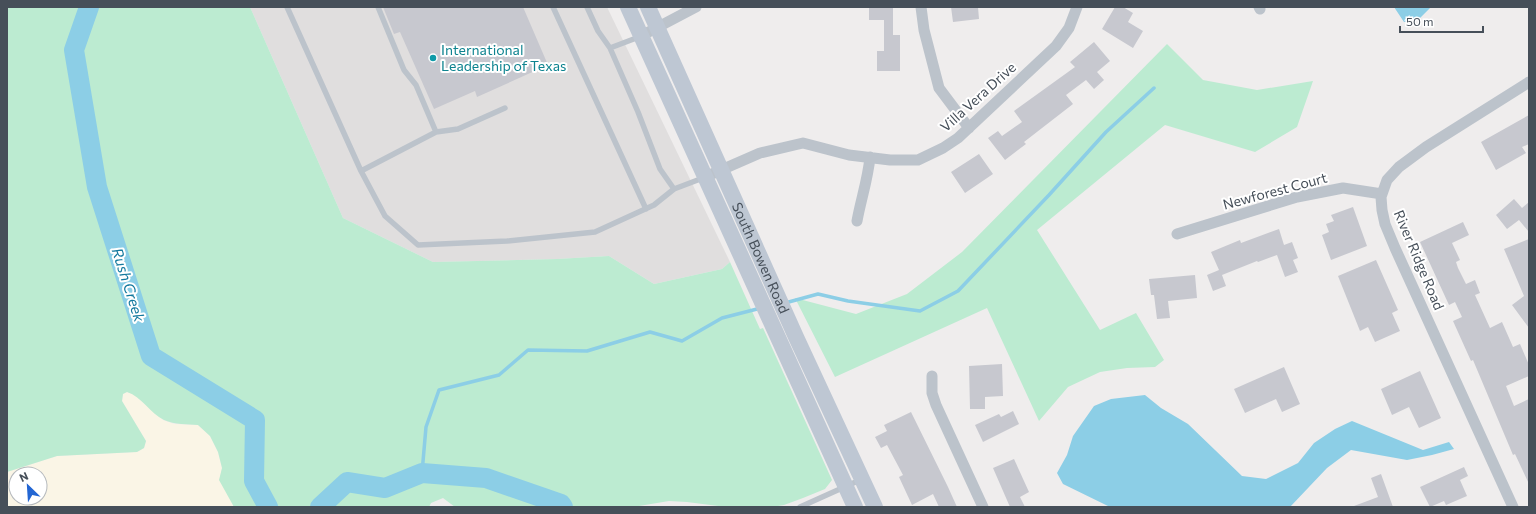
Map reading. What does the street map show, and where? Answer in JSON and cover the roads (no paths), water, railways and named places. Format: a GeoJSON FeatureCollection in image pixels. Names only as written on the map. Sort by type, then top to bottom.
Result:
{"type":"FeatureCollection","features":[{"type":"Feature","properties":{"kind":"main road","name":"South Bowen Road"},"geometry":{"type":"LineString","coordinates":[[628,7],[855,507]]}},
{"type":"Feature","properties":{"kind":"main road","name":"South Bowen Road"},"geometry":{"type":"LineString","coordinates":[[648,7],[766,267],[796,337],[875,507]]}},
{"type":"Feature","properties":{"kind":"street"},"geometry":{"type":"LineString","coordinates":[[641,36],[696,7]]}},
{"type":"Feature","properties":{"kind":"street"},"geometry":{"type":"LineString","coordinates":[[920,7],[924,30],[939,88],[969,128]]}},
{"type":"Feature","properties":{"kind":"street","name":"Villa Vera Drive"},"geometry":{"type":"LineString","coordinates":[[705,177],[760,153],[803,143],[849,155],[890,160],[918,160],[943,148],[969,128],[1056,46],[1069,28],[1077,7]]}},
{"type":"Feature","properties":{"kind":"street","name":"River Ridge Road"},"geometry":{"type":"LineString","coordinates":[[1513,507],[1395,248],[1385,224],[1382,210],[1382,194],[1388,180],[1399,167],[1426,147],[1529,82]]}},
{"type":"Feature","properties":{"kind":"street"},"geometry":{"type":"LineString","coordinates":[[857,221],[860,200],[870,157]]}},
{"type":"Feature","properties":{"kind":"street","name":"Newforest Court"},"geometry":{"type":"LineString","coordinates":[[1178,234],[1297,197],[1344,188],[1382,194]]}},
{"type":"Feature","properties":{"kind":"street"},"geometry":{"type":"LineString","coordinates":[[932,376],[932,393],[936,405],[983,507]]}},
{"type":"Feature","properties":{"kind":"lane"},"geometry":{"type":"LineString","coordinates":[[287,7],[361,171],[385,216],[418,245],[507,241],[595,232],[654,205],[674,189],[705,177]]}},
{"type":"Feature","properties":{"kind":"lane"},"geometry":{"type":"LineString","coordinates":[[378,7],[404,70],[416,85],[436,132]]}},
{"type":"Feature","properties":{"kind":"lane"},"geometry":{"type":"LineString","coordinates":[[553,7],[646,209]]}},
{"type":"Feature","properties":{"kind":"lane"},"geometry":{"type":"LineString","coordinates":[[587,7],[598,31],[610,48],[638,112],[660,169],[674,189]]}},
{"type":"Feature","properties":{"kind":"lane"},"geometry":{"type":"LineString","coordinates":[[610,48],[641,36]]}},
{"type":"Feature","properties":{"kind":"lane"},"geometry":{"type":"LineString","coordinates":[[361,171],[436,132],[458,129],[505,108]]}},
{"type":"Feature","properties":{"kind":"lane"},"geometry":{"type":"LineString","coordinates":[[800,507],[862,479]]}},
{"type":"Feature","properties":{"kind":"water"},"geometry":{"type":"Polygon","coordinates":[[[1394,7],[1431,7],[1419,19],[1404,22],[1394,7]]]}},
{"type":"Feature","properties":{"kind":"water"},"geometry":{"type":"Polygon","coordinates":[[[1145,395],[1161,408],[1188,424],[1242,476],[1266,479],[1298,463],[1314,443],[1335,429],[1352,421],[1423,450],[1449,442],[1454,449],[1407,460],[1351,450],[1327,468],[1290,507],[1110,507],[1063,484],[1057,473],[1067,455],[1073,436],[1094,406],[1111,399],[1145,395]]]}},
{"type":"Feature","properties":{"kind":"waterway","name":"Rush Creek"},"geometry":{"type":"LineString","coordinates":[[89,7],[74,50],[97,187],[151,356],[255,420],[254,481],[268,507]]}},
{"type":"Feature","properties":{"kind":"waterway"},"geometry":{"type":"LineString","coordinates":[[785,303],[818,294],[848,301],[920,311],[958,291],[1049,195],[1106,132],[1154,88]]}},
{"type":"Feature","properties":{"kind":"waterway"},"geometry":{"type":"LineString","coordinates":[[422,473],[426,427],[439,390],[499,375],[528,350],[587,351],[650,332],[682,341],[722,318],[761,308]]}},
{"type":"Feature","properties":{"kind":"waterway","name":"Rush Creek"},"geometry":{"type":"LineString","coordinates":[[320,507],[347,482],[385,488],[422,473],[486,478],[561,504],[563,507]]}},
{"type":"Feature","properties":{"kind":"place","name":"International Leadership of Texas"},"geometry":{"type":"Point","coordinates":[433,58]}}]}
